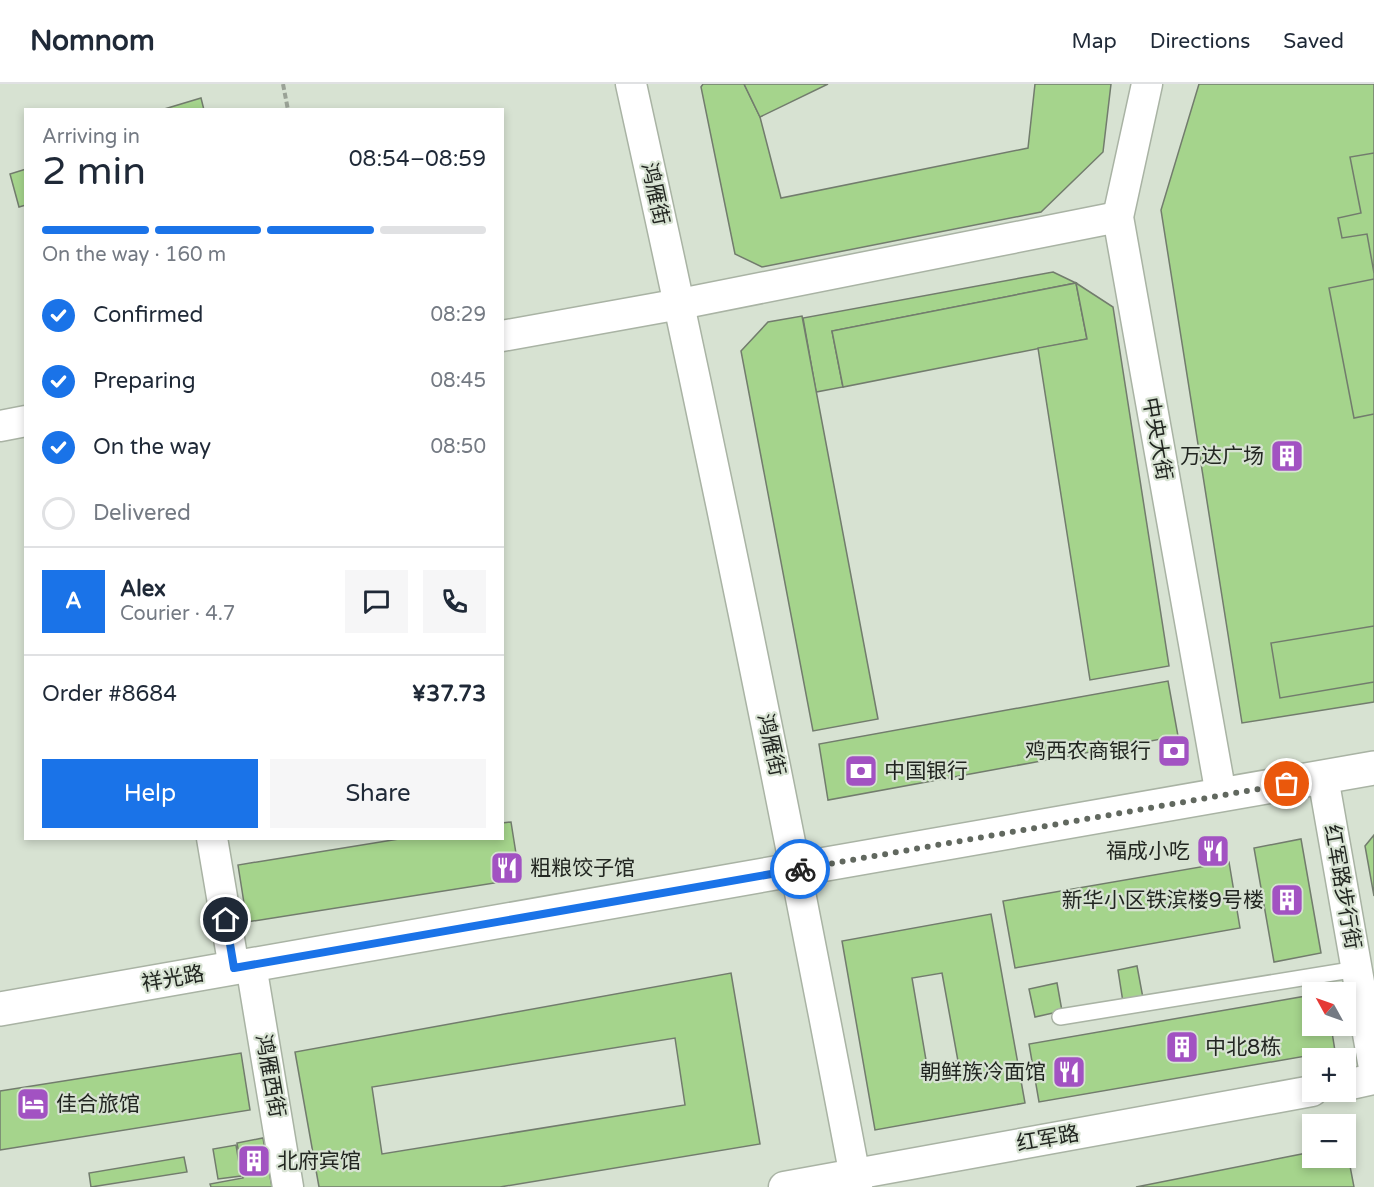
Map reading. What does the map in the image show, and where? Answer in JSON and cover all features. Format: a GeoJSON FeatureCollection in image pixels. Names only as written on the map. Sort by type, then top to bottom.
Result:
{"type":"FeatureCollection","features":[{"type":"Feature","properties":{"kind":"street","name":"鸿雁街"},"geometry":{"type":"LineString","coordinates":[[631,84],[680,304],[796,870],[855,1181]]}},
{"type":"Feature","properties":{"kind":"street","name":"中央大街"},"geometry":{"type":"LineString","coordinates":[[1147,84],[1118,217],[1221,795]]}},
{"type":"Feature","properties":{"kind":"street"},"geometry":{"type":"LineString","coordinates":[[504,336],[680,304],[1118,217]]}},
{"type":"Feature","properties":{"kind":"street"},"geometry":{"type":"LineString","coordinates":[[0,426],[24,421]]}},
{"type":"Feature","properties":{"kind":"street","name":"祥光路"},"geometry":{"type":"LineString","coordinates":[[0,1009],[1374,768]]}},
{"type":"Feature","properties":{"kind":"street","name":"红军路步行街"},"geometry":{"type":"LineString","coordinates":[[1323,777],[1374,1068]]}},
{"type":"Feature","properties":{"kind":"street","name":"鸿雁西街"},"geometry":{"type":"LineString","coordinates":[[212,840],[243,967],[288,1187]]}},
{"type":"Feature","properties":{"kind":"street"},"geometry":{"type":"LineString","coordinates":[[1356,1083],[1374,1079]]}},
{"type":"Feature","properties":{"kind":"street","name":"红军路"},"geometry":{"type":"LineString","coordinates":[[784,1187],[855,1181],[1302,1093]]}},
{"type":"Feature","properties":{"kind":"lane"},"geometry":{"type":"LineString","coordinates":[[1060,1017],[1357,969]]}},
{"type":"Feature","properties":{"kind":"path"},"geometry":{"type":"LineString","coordinates":[[283,84],[288,108]]}},
{"type":"Feature","properties":{"kind":"building"},"geometry":{"type":"Polygon","coordinates":[[[703,84],[744,84],[760,117],[781,198],[1028,148],[1035,84],[1111,84],[1103,152],[1041,212],[762,267],[735,254],[701,87],[703,84]]]}},
{"type":"Feature","properties":{"kind":"building"},"geometry":{"type":"Polygon","coordinates":[[[744,84],[828,84],[760,117],[744,84]]]}},
{"type":"Feature","properties":{"kind":"building","name":"万达广场"},"geometry":{"type":"Polygon","coordinates":[[[1199,84],[1374,84],[1374,702],[1242,723],[1161,210],[1199,84]]]}},
{"type":"Feature","properties":{"kind":"building"},"geometry":{"type":"Polygon","coordinates":[[[201,98],[204,108],[168,108],[201,98]]]}},
{"type":"Feature","properties":{"kind":"building"},"geometry":{"type":"Polygon","coordinates":[[[1374,153],[1374,273],[1367,234],[1342,238],[1338,218],[1361,213],[1350,157],[1374,153]]]}},
{"type":"Feature","properties":{"kind":"building"},"geometry":{"type":"Polygon","coordinates":[[[24,170],[24,206],[19,207],[10,174],[24,170]]]}},
{"type":"Feature","properties":{"kind":"building"},"geometry":{"type":"Polygon","coordinates":[[[1053,272],[1076,283],[832,331],[843,387],[816,392],[803,318],[1053,272]]]}},
{"type":"Feature","properties":{"kind":"building"},"geometry":{"type":"Polygon","coordinates":[[[1374,279],[1374,414],[1354,418],[1329,288],[1374,279]]]}},
{"type":"Feature","properties":{"kind":"building"},"geometry":{"type":"Polygon","coordinates":[[[1076,283],[1087,339],[843,387],[832,331],[1076,283]]]}},
{"type":"Feature","properties":{"kind":"building"},"geometry":{"type":"Polygon","coordinates":[[[1076,283],[1113,307],[1169,666],[1090,680],[1038,348],[1087,339],[1076,283]]]}},
{"type":"Feature","properties":{"kind":"building"},"geometry":{"type":"Polygon","coordinates":[[[802,316],[878,719],[813,731],[741,351],[768,322],[802,316]]]}},
{"type":"Feature","properties":{"kind":"building"},"geometry":{"type":"Polygon","coordinates":[[[1374,626],[1374,682],[1280,698],[1271,643],[1374,626]]]}},
{"type":"Feature","properties":{"kind":"building"},"geometry":{"type":"Polygon","coordinates":[[[1168,681],[1178,736],[828,800],[819,744],[1168,681]]]}},
{"type":"Feature","properties":{"kind":"building"},"geometry":{"type":"Polygon","coordinates":[[[511,822],[520,879],[247,922],[238,865],[393,840],[504,840],[504,823],[511,822]]]}},
{"type":"Feature","properties":{"kind":"building"},"geometry":{"type":"Polygon","coordinates":[[[1374,835],[1374,896],[1365,846],[1374,835]]]}},
{"type":"Feature","properties":{"kind":"building","name":"新华小区铁滨楼9号楼"},"geometry":{"type":"Polygon","coordinates":[[[1301,839],[1321,953],[1274,962],[1254,848],[1301,839]]]}},
{"type":"Feature","properties":{"kind":"building"},"geometry":{"type":"Polygon","coordinates":[[[1229,862],[1240,928],[1015,968],[1003,901],[1229,862]]]}},
{"type":"Feature","properties":{"kind":"building"},"geometry":{"type":"Polygon","coordinates":[[[991,914],[1025,1103],[875,1130],[842,941],[991,914]],[[942,973],[912,978],[927,1066],[958,1061],[942,973]]]}},
{"type":"Feature","properties":{"kind":"building"},"geometry":{"type":"Polygon","coordinates":[[[1137,966],[1143,998],[1123,1002],[1118,970],[1137,966]]]}},
{"type":"Feature","properties":{"kind":"building"},"geometry":{"type":"Polygon","coordinates":[[[731,973],[760,1144],[500,1187],[319,1187],[295,1052],[731,973]],[[675,1038],[372,1087],[382,1154],[685,1105],[675,1038]]]}},
{"type":"Feature","properties":{"kind":"building"},"geometry":{"type":"Polygon","coordinates":[[[1057,983],[1062,1011],[1035,1017],[1029,989],[1057,983]]]}},
{"type":"Feature","properties":{"kind":"building","name":"中北8栋"},"geometry":{"type":"Polygon","coordinates":[[[1302,997],[1302,1036],[1333,1036],[1335,1048],[1302,1048],[1302,1057],[1039,1102],[1029,1044],[1302,997]]]}},
{"type":"Feature","properties":{"kind":"building"},"geometry":{"type":"Polygon","coordinates":[[[241,1053],[250,1110],[0,1150],[0,1091],[241,1053]]]}},
{"type":"Feature","properties":{"kind":"building","name":"北府宾馆"},"geometry":{"type":"Polygon","coordinates":[[[263,1138],[272,1187],[211,1187],[210,1184],[243,1178],[237,1143],[263,1138]]]}},
{"type":"Feature","properties":{"kind":"building"},"geometry":{"type":"Polygon","coordinates":[[[236,1145],[241,1176],[218,1179],[213,1149],[236,1145]]]}},
{"type":"Feature","properties":{"kind":"building"},"geometry":{"type":"Polygon","coordinates":[[[1302,1154],[1302,1168],[1350,1168],[1354,1187],[1136,1187],[1302,1154]]]}},
{"type":"Feature","properties":{"kind":"building"},"geometry":{"type":"Polygon","coordinates":[[[184,1157],[187,1172],[91,1187],[89,1173],[184,1157]]]}},
{"type":"Feature","properties":{"kind":"way so far"},"geometry":{"type":"LineString","coordinates":[[800,869],[1287,784]]}},
{"type":"Feature","properties":{"kind":"place","name":"万达广场"},"geometry":{"type":"Point","coordinates":[1287,456]}},
{"type":"Feature","properties":{"kind":"place","name":"鸡西农商银行"},"geometry":{"type":"Point","coordinates":[1174,751]}},
{"type":"Feature","properties":{"kind":"place","name":"中国银行"},"geometry":{"type":"Point","coordinates":[861,771]}},
{"type":"Feature","properties":{"kind":"place","name":"福成小吃"},"geometry":{"type":"Point","coordinates":[1213,851]}},
{"type":"Feature","properties":{"kind":"place","name":"粗粮饺子馆"},"geometry":{"type":"Point","coordinates":[507,868]}},
{"type":"Feature","properties":{"kind":"place","name":"新华小区铁滨楼9号楼"},"geometry":{"type":"Point","coordinates":[1287,900]}},
{"type":"Feature","properties":{"kind":"place","name":"中北8栋"},"geometry":{"type":"Point","coordinates":[1182,1047]}},
{"type":"Feature","properties":{"kind":"place","name":"朝鲜族冷面馆"},"geometry":{"type":"Point","coordinates":[1069,1072]}},
{"type":"Feature","properties":{"kind":"place","name":"佳合旅馆"},"geometry":{"type":"Point","coordinates":[33,1104]}},
{"type":"Feature","properties":{"kind":"place","name":"北府宾馆"},"geometry":{"type":"Point","coordinates":[254,1161]}},
{"type":"Feature","properties":{"kind":"route"},"geometry":{"type":"LineString","coordinates":[[226,920],[234,968],[800,869]]}}]}
